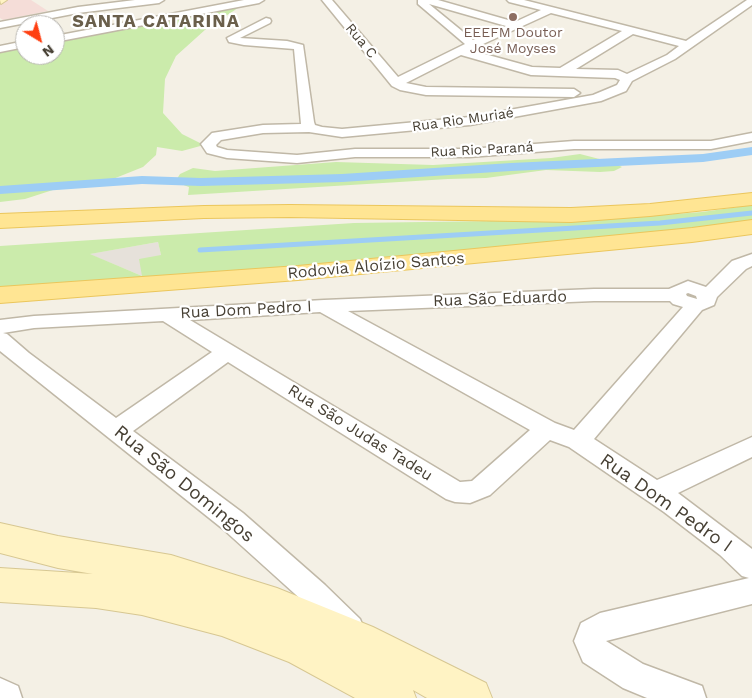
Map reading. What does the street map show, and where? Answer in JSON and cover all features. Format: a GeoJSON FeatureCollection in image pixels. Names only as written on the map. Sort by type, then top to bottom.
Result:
{"type":"FeatureCollection","features":[{"type":"Feature","properties":{"kind":"main road"},"geometry":{"type":"LineString","coordinates":[[0,221],[204,212],[571,215],[650,210],[752,199]]}},
{"type":"Feature","properties":{"kind":"main road"},"geometry":{"type":"LineString","coordinates":[[0,239],[374,213]]}},
{"type":"Feature","properties":{"kind":"main road","name":"Rodovia Aloízio Santos"},"geometry":{"type":"LineString","coordinates":[[0,295],[308,272],[692,235],[752,227]]}},
{"type":"Feature","properties":{"kind":"main road"},"geometry":{"type":"LineString","coordinates":[[0,312],[55,292]]}},
{"type":"Feature","properties":{"kind":"main road"},"geometry":{"type":"LineString","coordinates":[[0,538],[58,552],[172,571],[277,606],[359,640],[471,698]]}},
{"type":"Feature","properties":{"kind":"main road"},"geometry":{"type":"LineString","coordinates":[[0,585],[96,591],[142,598],[222,618],[302,648],[339,666],[395,698]]}},
{"type":"Feature","properties":{"kind":"street"},"geometry":{"type":"LineString","coordinates":[[0,25],[96,7],[159,0]]}},
{"type":"Feature","properties":{"kind":"street"},"geometry":{"type":"LineString","coordinates":[[65,37],[259,0]]}},
{"type":"Feature","properties":{"kind":"street","name":"Rua C"},"geometry":{"type":"LineString","coordinates":[[327,0],[396,83]]}},
{"type":"Feature","properties":{"kind":"street"},"geometry":{"type":"LineString","coordinates":[[418,0],[472,45]]}},
{"type":"Feature","properties":{"kind":"street"},"geometry":{"type":"LineString","coordinates":[[427,0],[516,25]]}},
{"type":"Feature","properties":{"kind":"street"},"geometry":{"type":"LineString","coordinates":[[512,0],[688,44]]}},
{"type":"Feature","properties":{"kind":"street","name":"Rua Rio Muriaé"},"geometry":{"type":"LineString","coordinates":[[212,150],[208,148],[210,141],[225,134],[263,129],[309,128],[342,133],[406,128],[470,121],[610,94],[622,88],[627,79],[664,61],[750,6]]}},
{"type":"Feature","properties":{"kind":"street"},"geometry":{"type":"LineString","coordinates":[[96,7],[124,26]]}},
{"type":"Feature","properties":{"kind":"street"},"geometry":{"type":"LineString","coordinates":[[396,83],[472,45],[550,10]]}},
{"type":"Feature","properties":{"kind":"street"},"geometry":{"type":"LineString","coordinates":[[266,21],[232,38],[233,40],[244,42],[287,44],[299,47],[309,128]]}},
{"type":"Feature","properties":{"kind":"street"},"geometry":{"type":"LineString","coordinates":[[561,72],[617,41],[630,31]]}},
{"type":"Feature","properties":{"kind":"street"},"geometry":{"type":"LineString","coordinates":[[2,49],[15,46]]}},
{"type":"Feature","properties":{"kind":"street"},"geometry":{"type":"LineString","coordinates":[[461,51],[531,70],[618,74],[627,79]]}},
{"type":"Feature","properties":{"kind":"street"},"geometry":{"type":"LineString","coordinates":[[396,83],[404,87],[426,92],[610,94]]}},
{"type":"Feature","properties":{"kind":"street","name":"Rua Rio Paraná"},"geometry":{"type":"LineString","coordinates":[[212,150],[227,154],[297,158],[355,153],[469,153],[574,145],[711,145],[752,138]]}},
{"type":"Feature","properties":{"kind":"street"},"geometry":{"type":"LineString","coordinates":[[578,441],[693,299],[739,265],[752,260]]}},
{"type":"Feature","properties":{"kind":"street","name":"Rua São Eduardo"},"geometry":{"type":"LineString","coordinates":[[324,306],[594,295],[693,299]]}},
{"type":"Feature","properties":{"kind":"street","name":"Rua Dom Pedro I"},"geometry":{"type":"LineString","coordinates":[[0,327],[34,322],[324,306],[547,430],[578,441],[656,492],[730,547],[752,567]]}},
{"type":"Feature","properties":{"kind":"street","name":"Rua São Judas Tadeu"},"geometry":{"type":"LineString","coordinates":[[166,314],[456,492],[470,494],[482,488],[547,430]]}},
{"type":"Feature","properties":{"kind":"street","name":"Rua São Domingos"},"geometry":{"type":"LineString","coordinates":[[0,339],[21,358],[233,521],[315,594],[359,640]]}},
{"type":"Feature","properties":{"kind":"street"},"geometry":{"type":"LineString","coordinates":[[117,430],[228,351]]}},
{"type":"Feature","properties":{"kind":"street"},"geometry":{"type":"LineString","coordinates":[[656,492],[752,446]]}},
{"type":"Feature","properties":{"kind":"street"},"geometry":{"type":"LineString","coordinates":[[690,698],[634,677],[594,651],[589,641],[592,633],[600,626],[752,591]]}},
{"type":"Feature","properties":{"kind":"street"},"geometry":{"type":"LineString","coordinates":[[0,694],[6,698]]}},
{"type":"Feature","properties":{"kind":"shaded area"},"geometry":{"type":"Polygon","coordinates":[[[31,0],[48,11],[28,15],[15,15],[15,18],[3,20],[0,18],[0,1],[31,0]]]}},
{"type":"Feature","properties":{"kind":"shaded area"},"geometry":{"type":"Polygon","coordinates":[[[158,242],[161,255],[142,276],[89,254],[158,242]]]}},
{"type":"Feature","properties":{"kind":"green space"},"geometry":{"type":"Polygon","coordinates":[[[244,4],[206,29],[176,56],[165,79],[163,113],[182,134],[204,145],[182,151],[157,147],[156,155],[143,167],[113,179],[59,188],[25,199],[0,202],[0,50],[15,48],[15,65],[65,65],[65,39],[244,4]]]}},
{"type":"Feature","properties":{"kind":"green space"},"geometry":{"type":"Polygon","coordinates":[[[580,154],[611,162],[622,167],[614,171],[600,172],[546,170],[486,178],[188,195],[189,187],[175,182],[180,174],[193,168],[215,171],[336,162],[433,165],[551,158],[580,154]]]}},
{"type":"Feature","properties":{"kind":"green space"},"geometry":{"type":"Polygon","coordinates":[[[752,205],[752,221],[722,226],[340,264],[0,288],[0,246],[354,223],[563,220],[702,212],[752,205]],[[158,242],[90,254],[142,276],[139,259],[161,255],[158,242]]]}},
{"type":"Feature","properties":{"kind":"waterway"},"geometry":{"type":"LineString","coordinates":[[0,190],[142,180],[201,182],[342,178],[511,167],[703,158],[752,151]]}},
{"type":"Feature","properties":{"kind":"waterway"},"geometry":{"type":"LineString","coordinates":[[200,250],[660,223],[752,213]]}},
{"type":"Feature","properties":{"kind":"place","name":"EEEFM Doutor José Moyses"},"geometry":{"type":"Point","coordinates":[513,17]}},
{"type":"Feature","properties":{"kind":"district","name":"SANTA CATARINA"},"geometry":{"type":"Point","coordinates":[156,22]}}]}
